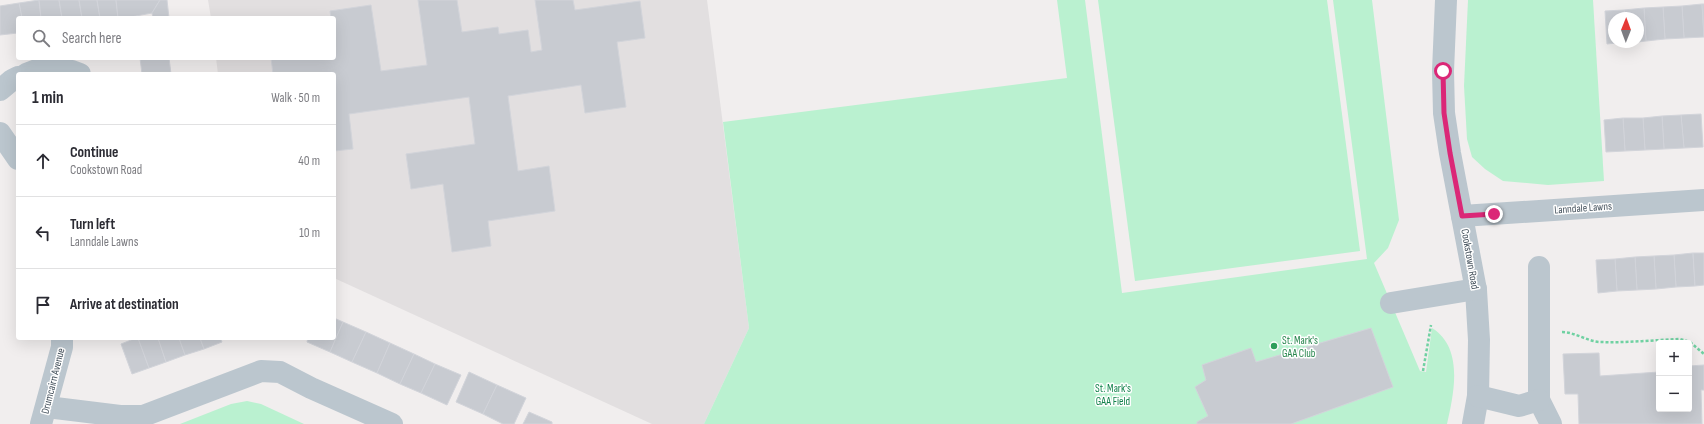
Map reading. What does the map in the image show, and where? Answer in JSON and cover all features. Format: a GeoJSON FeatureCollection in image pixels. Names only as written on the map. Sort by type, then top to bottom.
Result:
{"type":"FeatureCollection","features":[{"type":"Feature","properties":{"kind":"street","name":"Cookstown Road"},"geometry":{"type":"LineString","coordinates":[[1446,0],[1443,71],[1444,113],[1450,153],[1476,289],[1479,340],[1478,396],[1473,424]]}},
{"type":"Feature","properties":{"kind":"street"},"geometry":{"type":"LineString","coordinates":[[31,72],[39,69],[75,72]]}},
{"type":"Feature","properties":{"kind":"street"},"geometry":{"type":"LineString","coordinates":[[0,90],[16,78]]}},
{"type":"Feature","properties":{"kind":"street"},"geometry":{"type":"LineString","coordinates":[[0,133],[16,156]]}},
{"type":"Feature","properties":{"kind":"street","name":"Lanndale Lawns"},"geometry":{"type":"LineString","coordinates":[[1462,216],[1704,200]]}},
{"type":"Feature","properties":{"kind":"street"},"geometry":{"type":"LineString","coordinates":[[1540,267],[1539,400],[1551,424]]}},
{"type":"Feature","properties":{"kind":"street"},"geometry":{"type":"LineString","coordinates":[[1391,303],[1476,289]]}},
{"type":"Feature","properties":{"kind":"street","name":"Drumcairn Avenue"},"geometry":{"type":"LineString","coordinates":[[44,416],[62,347],[62,340]]}},
{"type":"Feature","properties":{"kind":"street"},"geometry":{"type":"LineString","coordinates":[[44,416],[143,416],[261,372],[280,372],[392,424]]}},
{"type":"Feature","properties":{"kind":"street"},"geometry":{"type":"LineString","coordinates":[[1478,396],[1519,406],[1539,400]]}},
{"type":"Feature","properties":{"kind":"path"},"geometry":{"type":"LineString","coordinates":[[1423,371],[1431,325]]}},
{"type":"Feature","properties":{"kind":"path"},"geometry":{"type":"LineString","coordinates":[[1540,332],[1568,332],[1579,338],[1600,342],[1680,339],[1690,342],[1704,354]]}},
{"type":"Feature","properties":{"kind":"shaded area"},"geometry":{"type":"Polygon","coordinates":[[[208,0],[707,0],[749,328],[704,424],[652,424],[336,279],[336,72],[218,72],[216,60],[336,60],[336,16],[211,16],[208,0]]]}},
{"type":"Feature","properties":{"kind":"green space","name":"St. Mark's GAA Field"},"geometry":{"type":"Polygon","coordinates":[[[1057,0],[1085,0],[1122,293],[1367,259],[1333,0],[1372,0],[1399,220],[1388,248],[1374,263],[1420,371],[1426,372],[1432,328],[1442,337],[1449,347],[1453,359],[1454,385],[1447,424],[704,424],[749,328],[723,122],[1067,78],[1057,0]]]}},
{"type":"Feature","properties":{"kind":"green space"},"geometry":{"type":"Polygon","coordinates":[[[1098,0],[1327,0],[1360,251],[1135,281],[1098,0]]]}},
{"type":"Feature","properties":{"kind":"green space"},"geometry":{"type":"Polygon","coordinates":[[[1468,0],[1593,0],[1604,181],[1548,185],[1503,181],[1485,169],[1472,157],[1467,139],[1464,86],[1468,0]]]}},
{"type":"Feature","properties":{"kind":"green space"},"geometry":{"type":"Polygon","coordinates":[[[247,401],[261,404],[304,424],[180,424],[231,404],[247,401]]]}},
{"type":"Feature","properties":{"kind":"building"},"geometry":{"type":"Polygon","coordinates":[[[39,0],[41,16],[22,16],[19,3],[39,0]]]}},
{"type":"Feature","properties":{"kind":"building"},"geometry":{"type":"Polygon","coordinates":[[[39,0],[59,0],[62,16],[41,16],[39,0]]]}},
{"type":"Feature","properties":{"kind":"building"},"geometry":{"type":"Polygon","coordinates":[[[59,0],[79,0],[82,16],[62,16],[59,0]]]}},
{"type":"Feature","properties":{"kind":"building"},"geometry":{"type":"Polygon","coordinates":[[[79,0],[97,0],[100,16],[82,16],[79,0]]]}},
{"type":"Feature","properties":{"kind":"building"},"geometry":{"type":"Polygon","coordinates":[[[97,0],[116,0],[118,16],[100,16],[97,0]]]}},
{"type":"Feature","properties":{"kind":"building"},"geometry":{"type":"Polygon","coordinates":[[[116,0],[160,0],[152,13],[136,16],[118,16],[116,0]]]}},
{"type":"Feature","properties":{"kind":"building"},"geometry":{"type":"Polygon","coordinates":[[[160,0],[167,0],[169,16],[153,16],[152,13],[160,0]]]}},
{"type":"Feature","properties":{"kind":"building"},"geometry":{"type":"Polygon","coordinates":[[[418,0],[457,0],[462,32],[498,27],[499,34],[528,30],[531,52],[542,50],[535,0],[573,0],[575,10],[640,1],[645,38],[617,42],[626,107],[585,113],[581,85],[508,96],[518,171],[549,166],[555,211],[488,221],[491,246],[452,252],[443,184],[411,189],[406,154],[475,144],[469,97],[349,114],[353,149],[336,151],[336,72],[273,72],[271,60],[336,60],[336,16],[331,16],[330,11],[371,5],[381,71],[427,65],[418,0]]]}},
{"type":"Feature","properties":{"kind":"building"},"geometry":{"type":"Polygon","coordinates":[[[19,3],[22,16],[16,16],[16,33],[0,35],[0,6],[19,3]]]}},
{"type":"Feature","properties":{"kind":"building"},"geometry":{"type":"Polygon","coordinates":[[[1702,4],[1704,37],[1684,38],[1682,6],[1702,4]]]}},
{"type":"Feature","properties":{"kind":"building"},"geometry":{"type":"Polygon","coordinates":[[[1702,4],[1704,4],[1704,37],[1702,4]]]}},
{"type":"Feature","properties":{"kind":"building"},"geometry":{"type":"Polygon","coordinates":[[[1682,6],[1684,38],[1665,39],[1663,7],[1682,6]]]}},
{"type":"Feature","properties":{"kind":"building"},"geometry":{"type":"Polygon","coordinates":[[[1663,7],[1665,39],[1646,41],[1644,8],[1663,7]]]}},
{"type":"Feature","properties":{"kind":"building"},"geometry":{"type":"Polygon","coordinates":[[[1644,8],[1646,41],[1644,41],[1644,12],[1624,12],[1624,10],[1644,8]]]}},
{"type":"Feature","properties":{"kind":"building"},"geometry":{"type":"Polygon","coordinates":[[[1624,10],[1624,12],[1608,12],[1607,44],[1605,11],[1624,10]]]}},
{"type":"Feature","properties":{"kind":"building"},"geometry":{"type":"Polygon","coordinates":[[[140,60],[169,60],[171,72],[142,72],[140,60]]]}},
{"type":"Feature","properties":{"kind":"building"},"geometry":{"type":"Polygon","coordinates":[[[1701,114],[1703,147],[1684,148],[1681,115],[1701,114]]]}},
{"type":"Feature","properties":{"kind":"building"},"geometry":{"type":"Polygon","coordinates":[[[1681,115],[1684,148],[1664,149],[1662,116],[1681,115]]]}},
{"type":"Feature","properties":{"kind":"building"},"geometry":{"type":"Polygon","coordinates":[[[1662,116],[1664,149],[1645,150],[1643,118],[1662,116]]]}},
{"type":"Feature","properties":{"kind":"building"},"geometry":{"type":"Polygon","coordinates":[[[1623,118],[1643,118],[1645,150],[1625,151],[1623,118]]]}},
{"type":"Feature","properties":{"kind":"building"},"geometry":{"type":"Polygon","coordinates":[[[1623,118],[1625,151],[1606,152],[1604,120],[1623,118]]]}},
{"type":"Feature","properties":{"kind":"building"},"geometry":{"type":"Polygon","coordinates":[[[1693,253],[1695,286],[1676,287],[1674,255],[1693,253]]]}},
{"type":"Feature","properties":{"kind":"building"},"geometry":{"type":"Polygon","coordinates":[[[1693,253],[1704,253],[1704,285],[1695,286],[1693,253]]]}},
{"type":"Feature","properties":{"kind":"building"},"geometry":{"type":"Polygon","coordinates":[[[1674,255],[1676,287],[1656,289],[1654,256],[1674,255]]]}},
{"type":"Feature","properties":{"kind":"building"},"geometry":{"type":"Polygon","coordinates":[[[1654,256],[1656,289],[1637,290],[1635,257],[1654,256]]]}},
{"type":"Feature","properties":{"kind":"building"},"geometry":{"type":"Polygon","coordinates":[[[1635,257],[1637,290],[1617,291],[1615,259],[1635,257]]]}},
{"type":"Feature","properties":{"kind":"building"},"geometry":{"type":"Polygon","coordinates":[[[1615,259],[1617,291],[1598,293],[1596,260],[1615,259]]]}},
{"type":"Feature","properties":{"kind":"building"},"geometry":{"type":"Polygon","coordinates":[[[336,319],[343,322],[336,338],[336,319]]]}},
{"type":"Feature","properties":{"kind":"building"},"geometry":{"type":"Polygon","coordinates":[[[343,322],[366,332],[352,362],[330,352],[343,322]]]}},
{"type":"Feature","properties":{"kind":"building"},"geometry":{"type":"Polygon","coordinates":[[[1371,328],[1393,387],[1291,424],[1197,424],[1197,422],[1208,416],[1195,387],[1206,380],[1202,365],[1251,348],[1256,362],[1371,328]]]}},
{"type":"Feature","properties":{"kind":"building"},"geometry":{"type":"Polygon","coordinates":[[[366,332],[390,343],[377,373],[352,362],[366,332]]]}},
{"type":"Feature","properties":{"kind":"building"},"geometry":{"type":"Polygon","coordinates":[[[131,340],[139,340],[149,368],[132,374],[121,344],[131,340]]]}},
{"type":"Feature","properties":{"kind":"building"},"geometry":{"type":"Polygon","coordinates":[[[139,340],[159,340],[166,362],[149,368],[139,340]]]}},
{"type":"Feature","properties":{"kind":"building"},"geometry":{"type":"Polygon","coordinates":[[[159,340],[180,340],[185,355],[166,362],[159,340]]]}},
{"type":"Feature","properties":{"kind":"building"},"geometry":{"type":"Polygon","coordinates":[[[180,340],[201,340],[204,349],[185,355],[180,340]]]}},
{"type":"Feature","properties":{"kind":"building"},"geometry":{"type":"Polygon","coordinates":[[[201,340],[221,340],[222,342],[204,349],[201,340]]]}},
{"type":"Feature","properties":{"kind":"building"},"geometry":{"type":"Polygon","coordinates":[[[308,340],[335,340],[330,352],[307,342],[308,340]]]}},
{"type":"Feature","properties":{"kind":"building"},"geometry":{"type":"Polygon","coordinates":[[[390,343],[414,354],[400,384],[377,373],[390,343]]]}},
{"type":"Feature","properties":{"kind":"building"},"geometry":{"type":"Polygon","coordinates":[[[1599,353],[1600,376],[1656,372],[1656,412],[1692,412],[1692,366],[1704,365],[1704,390],[1701,390],[1702,424],[1579,424],[1578,394],[1565,394],[1563,354],[1599,353]]]}},
{"type":"Feature","properties":{"kind":"building"},"geometry":{"type":"Polygon","coordinates":[[[414,354],[435,364],[421,393],[400,384],[414,354]]]}},
{"type":"Feature","properties":{"kind":"building"},"geometry":{"type":"Polygon","coordinates":[[[435,364],[461,375],[447,405],[421,393],[435,364]]]}},
{"type":"Feature","properties":{"kind":"building"},"geometry":{"type":"Polygon","coordinates":[[[469,372],[497,385],[483,414],[456,402],[469,372]]]}},
{"type":"Feature","properties":{"kind":"building"},"geometry":{"type":"Polygon","coordinates":[[[497,385],[526,398],[514,424],[503,424],[483,414],[497,385]]]}},
{"type":"Feature","properties":{"kind":"building"},"geometry":{"type":"Polygon","coordinates":[[[529,412],[552,422],[552,424],[523,424],[529,412]]]}},
{"type":"Feature","properties":{"kind":"place","name":"St. Mark's GAA Club"},"geometry":{"type":"Point","coordinates":[1274,346]}},
{"type":"Feature","properties":{"kind":"route"},"geometry":{"type":"LineString","coordinates":[[1443,71],[1444,113],[1462,216],[1494,214]]}}]}
